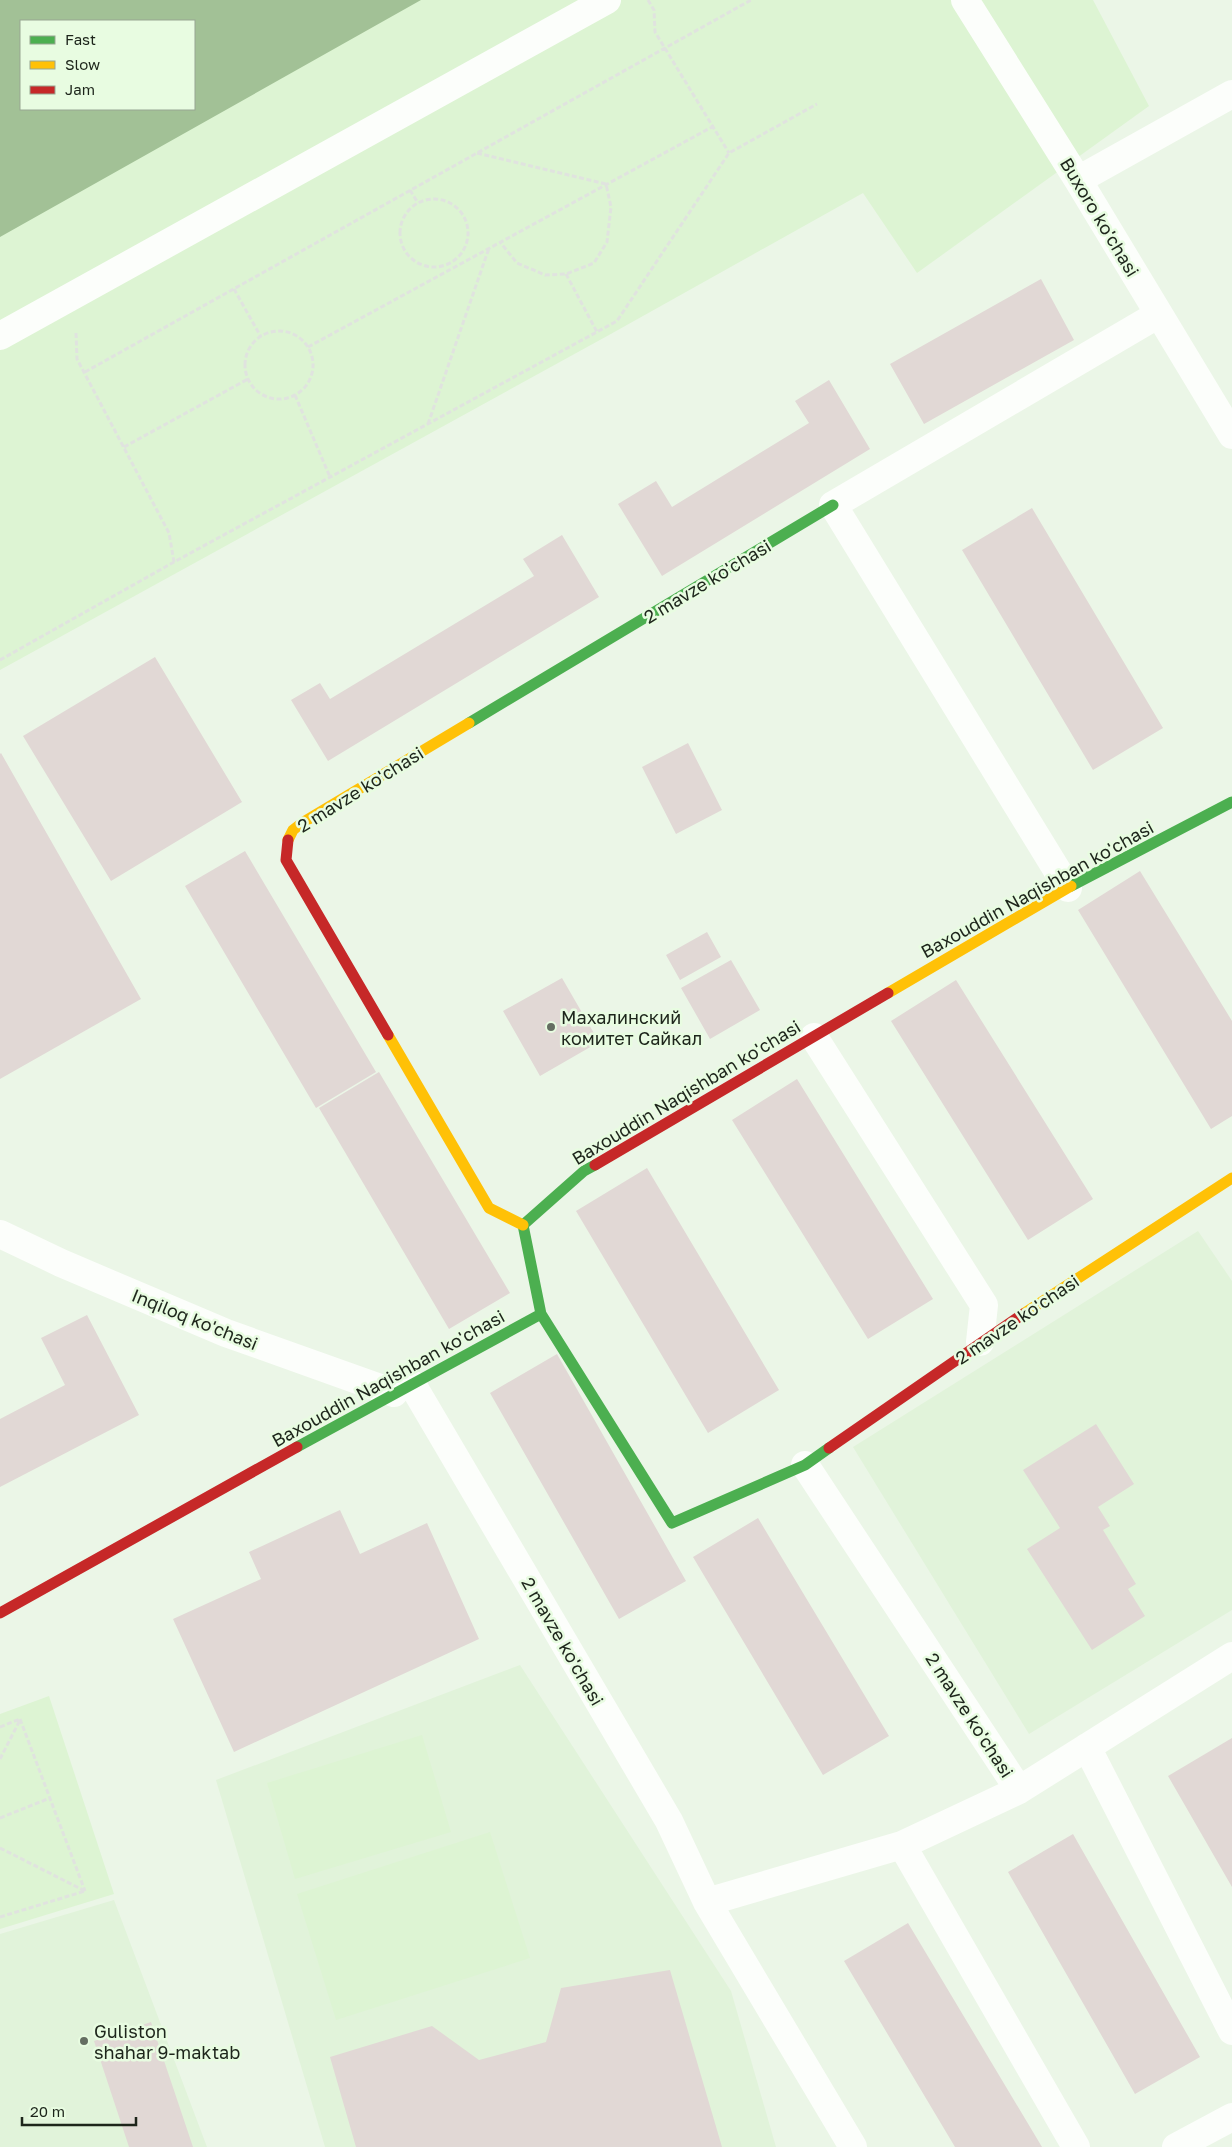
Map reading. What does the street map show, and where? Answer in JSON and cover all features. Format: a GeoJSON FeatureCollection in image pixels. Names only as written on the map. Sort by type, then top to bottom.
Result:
{"type":"FeatureCollection","features":[{"type":"Feature","properties":{"kind":"street"},"geometry":{"type":"LineString","coordinates":[[0,336],[607,0]]}},
{"type":"Feature","properties":{"kind":"street","name":"Buxoro ko'chasi"},"geometry":{"type":"LineString","coordinates":[[965,0],[1078,180],[1232,435]]}},
{"type":"Feature","properties":{"kind":"street"},"geometry":{"type":"LineString","coordinates":[[1078,180],[1232,94]]}},
{"type":"Feature","properties":{"kind":"street"},"geometry":{"type":"LineString","coordinates":[[1068,888],[833,505],[1159,314]]}},
{"type":"Feature","properties":{"kind":"street","name":"2 mavze ko'chasi"},"geometry":{"type":"LineString","coordinates":[[523,1225],[490,1208],[286,860],[285,848],[287,838],[292,830],[302,822],[833,505]]}},
{"type":"Feature","properties":{"kind":"street","name":"Baxouddin Naqishban ko'chasi"},"geometry":{"type":"LineString","coordinates":[[523,1225],[584,1171],[1068,888],[1232,802]]}},
{"type":"Feature","properties":{"kind":"street"},"geometry":{"type":"LineString","coordinates":[[814,1037],[984,1305],[980,1342]]}},
{"type":"Feature","properties":{"kind":"street","name":"2 mavze ko'chasi"},"geometry":{"type":"LineString","coordinates":[[541,1314],[672,1523],[805,1465],[980,1342],[1232,1178]]}},
{"type":"Feature","properties":{"kind":"street"},"geometry":{"type":"LineString","coordinates":[[523,1225],[541,1314]]}},
{"type":"Feature","properties":{"kind":"street","name":"Inqiloq ko'chasi"},"geometry":{"type":"LineString","coordinates":[[0,1234],[62,1263],[226,1333],[403,1388]]}},
{"type":"Feature","properties":{"kind":"street","name":"Baxouddin Naqishban ko'chasi"},"geometry":{"type":"LineString","coordinates":[[0,1613],[403,1388],[541,1314]]}},
{"type":"Feature","properties":{"kind":"street","name":"2 mavze ko'chasi"},"geometry":{"type":"LineString","coordinates":[[403,1388],[669,1821],[707,1902],[853,2147]]}},
{"type":"Feature","properties":{"kind":"street","name":"2 mavze ko'chasi"},"geometry":{"type":"LineString","coordinates":[[805,1465],[1020,1790]]}},
{"type":"Feature","properties":{"kind":"street","name":"2 mavze ko'chasi"},"geometry":{"type":"LineString","coordinates":[[707,1902],[902,1844],[1020,1790],[1232,1656]]}},
{"type":"Feature","properties":{"kind":"street"},"geometry":{"type":"LineString","coordinates":[[1088,1747],[1232,2030]]}},
{"type":"Feature","properties":{"kind":"street"},"geometry":{"type":"LineString","coordinates":[[902,1844],[1076,2147]]}},
{"type":"Feature","properties":{"kind":"street"},"geometry":{"type":"LineString","coordinates":[[1176,2147],[1232,2117]]}},
{"type":"Feature","properties":{"kind":"path"},"geometry":{"type":"LineString","coordinates":[[648,0],[654,10],[655,32],[729,153]]}},
{"type":"Feature","properties":{"kind":"path"},"geometry":{"type":"LineString","coordinates":[[85,372],[751,0]]}},
{"type":"Feature","properties":{"kind":"path"},"geometry":{"type":"LineString","coordinates":[[0,660],[174,562],[617,321],[729,153],[817,104]]}},
{"type":"Feature","properties":{"kind":"path"},"geometry":{"type":"LineString","coordinates":[[308,347],[712,127]]}},
{"type":"Feature","properties":{"kind":"path"},"geometry":{"type":"LineString","coordinates":[[477,153],[606,184]]}},
{"type":"Feature","properties":{"kind":"path"},"geometry":{"type":"LineString","coordinates":[[500,242],[516,263],[545,276],[566,274],[594,263],[607,242],[611,208],[606,184]]}},
{"type":"Feature","properties":{"kind":"path"},"geometry":{"type":"LineString","coordinates":[[410,190],[418,203]]}},
{"type":"Feature","properties":{"kind":"path"},"geometry":{"type":"LineString","coordinates":[[434,198],[455,206],[462,215],[468,236],[465,247],[449,263],[433,266],[417,262],[409,256],[403,246],[400,235],[401,224],[413,205],[434,198]]}},
{"type":"Feature","properties":{"kind":"path"},"geometry":{"type":"LineString","coordinates":[[427,424],[490,248]]}},
{"type":"Feature","properties":{"kind":"path"},"geometry":{"type":"LineString","coordinates":[[449,263],[452,268]]}},
{"type":"Feature","properties":{"kind":"path"},"geometry":{"type":"LineString","coordinates":[[566,274],[597,332]]}},
{"type":"Feature","properties":{"kind":"path"},"geometry":{"type":"LineString","coordinates":[[234,289],[261,336]]}},
{"type":"Feature","properties":{"kind":"path"},"geometry":{"type":"LineString","coordinates":[[63,301],[76,334],[77,359],[169,533],[174,562]]}},
{"type":"Feature","properties":{"kind":"path"},"geometry":{"type":"LineString","coordinates":[[269,332],[291,333],[301,338],[308,347],[312,357],[313,368],[310,379],[304,389],[295,395],[284,399],[273,399],[262,395],[248,379],[245,368],[246,356],[251,346],[261,336],[269,332]]}},
{"type":"Feature","properties":{"kind":"path"},"geometry":{"type":"LineString","coordinates":[[124,446],[248,379]]}},
{"type":"Feature","properties":{"kind":"path"},"geometry":{"type":"LineString","coordinates":[[295,395],[330,477]]}},
{"type":"Feature","properties":{"kind":"path"},"geometry":{"type":"LineString","coordinates":[[0,1727],[20,1720]]}},
{"type":"Feature","properties":{"kind":"path"},"geometry":{"type":"LineString","coordinates":[[0,1759],[20,1720]]}},
{"type":"Feature","properties":{"kind":"path"},"geometry":{"type":"LineString","coordinates":[[20,1720],[85,1891]]}},
{"type":"Feature","properties":{"kind":"path"},"geometry":{"type":"LineString","coordinates":[[0,1818],[50,1798]]}},
{"type":"Feature","properties":{"kind":"path"},"geometry":{"type":"LineString","coordinates":[[0,1848],[85,1891]]}},
{"type":"Feature","properties":{"kind":"path"},"geometry":{"type":"LineString","coordinates":[[0,1917],[85,1891]]}},
{"type":"Feature","properties":{"kind":"shaded area"},"geometry":{"type":"Polygon","coordinates":[[[0,0],[1093,0],[1149,106],[917,273],[863,193],[0,670],[0,0]]]}},
{"type":"Feature","properties":{"kind":"shaded area"},"geometry":{"type":"Polygon","coordinates":[[[0,0],[421,0],[0,237],[0,0]]]}},
{"type":"Feature","properties":{"kind":"shaded area"},"geometry":{"type":"Polygon","coordinates":[[[1198,1231],[1232,1281],[1232,1610],[1029,1734],[853,1447],[1198,1231]]]}},
{"type":"Feature","properties":{"kind":"shaded area"},"geometry":{"type":"Polygon","coordinates":[[[520,1665],[731,1991],[776,2147],[325,2147],[216,1780],[520,1665]]]}},
{"type":"Feature","properties":{"kind":"shaded area"},"geometry":{"type":"Polygon","coordinates":[[[49,1696],[114,1894],[0,1929],[0,1714],[49,1696]]]}},
{"type":"Feature","properties":{"kind":"shaded area"},"geometry":{"type":"Polygon","coordinates":[[[422,1735],[451,1832],[295,1879],[267,1783],[422,1735]]]}},
{"type":"Feature","properties":{"kind":"shaded area"},"geometry":{"type":"Polygon","coordinates":[[[490,1832],[530,1958],[336,2020],[297,1894],[490,1832]]]}},
{"type":"Feature","properties":{"kind":"shaded area","name":"Guliston shahar 9-maktab"},"geometry":{"type":"Polygon","coordinates":[[[114,1900],[207,2147],[0,2147],[0,1934],[114,1900]]]}},
{"type":"Feature","properties":{"kind":"building"},"geometry":{"type":"Polygon","coordinates":[[[1041,279],[1074,340],[924,424],[890,364],[1041,279]]]}},
{"type":"Feature","properties":{"kind":"building"},"geometry":{"type":"Polygon","coordinates":[[[829,380],[870,449],[662,576],[618,504],[656,481],[672,507],[809,423],[795,401],[829,380]]]}},
{"type":"Feature","properties":{"kind":"building"},"geometry":{"type":"Polygon","coordinates":[[[1032,508],[1163,728],[1093,770],[962,550],[1032,508]]]}},
{"type":"Feature","properties":{"kind":"building"},"geometry":{"type":"Polygon","coordinates":[[[562,535],[599,597],[328,761],[291,700],[320,683],[330,699],[534,576],[523,559],[562,535]]]}},
{"type":"Feature","properties":{"kind":"building"},"geometry":{"type":"Polygon","coordinates":[[[155,657],[242,802],[111,881],[23,736],[155,657]]]}},
{"type":"Feature","properties":{"kind":"building"},"geometry":{"type":"Polygon","coordinates":[[[688,743],[722,810],[676,834],[642,767],[688,743]]]}},
{"type":"Feature","properties":{"kind":"building"},"geometry":{"type":"Polygon","coordinates":[[[0,754],[141,999],[0,1079],[0,754]]]}},
{"type":"Feature","properties":{"kind":"building"},"geometry":{"type":"Polygon","coordinates":[[[245,851],[376,1072],[316,1108],[185,886],[245,851]]]}},
{"type":"Feature","properties":{"kind":"building"},"geometry":{"type":"Polygon","coordinates":[[[1140,871],[1232,1021],[1232,1116],[1211,1129],[1078,910],[1140,871]]]}},
{"type":"Feature","properties":{"kind":"building"},"geometry":{"type":"Polygon","coordinates":[[[707,932],[721,957],[680,980],[666,955],[707,932]]]}},
{"type":"Feature","properties":{"kind":"building"},"geometry":{"type":"Polygon","coordinates":[[[731,960],[760,1010],[710,1039],[681,988],[731,960]]]}},
{"type":"Feature","properties":{"kind":"building","name":"Махалинский комитет Сайкал"},"geometry":{"type":"Polygon","coordinates":[[[562,978],[599,1042],[540,1076],[503,1011],[562,978]]]}},
{"type":"Feature","properties":{"kind":"building"},"geometry":{"type":"Polygon","coordinates":[[[956,980],[1093,1199],[1028,1240],[891,1021],[956,980]]]}},
{"type":"Feature","properties":{"kind":"building"},"geometry":{"type":"Polygon","coordinates":[[[379,1072],[510,1293],[449,1329],[319,1108],[379,1072]]]}},
{"type":"Feature","properties":{"kind":"building"},"geometry":{"type":"Polygon","coordinates":[[[797,1079],[933,1299],[868,1339],[732,1120],[797,1079]]]}},
{"type":"Feature","properties":{"kind":"building"},"geometry":{"type":"Polygon","coordinates":[[[647,1168],[779,1390],[708,1433],[576,1211],[647,1168]]]}},
{"type":"Feature","properties":{"kind":"building"},"geometry":{"type":"Polygon","coordinates":[[[87,1315],[139,1415],[0,1487],[0,1419],[65,1385],[41,1338],[87,1315]]]}},
{"type":"Feature","properties":{"kind":"building"},"geometry":{"type":"Polygon","coordinates":[[[557,1354],[686,1581],[619,1619],[490,1393],[557,1354]]]}},
{"type":"Feature","properties":{"kind":"building"},"geometry":{"type":"Polygon","coordinates":[[[1096,1424],[1134,1484],[1098,1507],[1110,1526],[1103,1530],[1136,1584],[1128,1589],[1145,1616],[1092,1650],[1027,1549],[1060,1528],[1023,1470],[1096,1424]]]}},
{"type":"Feature","properties":{"kind":"building"},"geometry":{"type":"Polygon","coordinates":[[[340,1510],[360,1554],[427,1523],[479,1639],[234,1752],[173,1619],[261,1579],[249,1552],[340,1510]]]}},
{"type":"Feature","properties":{"kind":"building"},"geometry":{"type":"Polygon","coordinates":[[[758,1518],[889,1736],[823,1775],[693,1557],[758,1518]]]}},
{"type":"Feature","properties":{"kind":"building"},"geometry":{"type":"Polygon","coordinates":[[[1232,1738],[1232,1887],[1168,1776],[1232,1738]]]}},
{"type":"Feature","properties":{"kind":"building"},"geometry":{"type":"Polygon","coordinates":[[[1073,1834],[1200,2057],[1135,2094],[1008,1872],[1073,1834]]]}},
{"type":"Feature","properties":{"kind":"building"},"geometry":{"type":"Polygon","coordinates":[[[908,1923],[1042,2147],[955,2147],[844,1961],[908,1923]]]}},
{"type":"Feature","properties":{"kind":"building"},"geometry":{"type":"Polygon","coordinates":[[[670,1970],[722,2147],[356,2147],[330,2057],[432,2026],[479,2060],[546,2042],[561,1988],[670,1970]]]}},
{"type":"Feature","properties":{"kind":"building"},"geometry":{"type":"Polygon","coordinates":[[[151,2022],[193,2147],[129,2147],[94,2041],[151,2022]]]}},
{"type":"Feature","properties":{"kind":"traffic: fast"},"geometry":{"type":"LineString","coordinates":[[469,723],[833,505]]}},
{"type":"Feature","properties":{"kind":"traffic: fast"},"geometry":{"type":"LineString","coordinates":[[1071,886],[1232,802]]}},
{"type":"Feature","properties":{"kind":"traffic: fast"},"geometry":{"type":"LineString","coordinates":[[297,1447],[541,1314],[523,1225],[584,1171],[595,1165]]}},
{"type":"Feature","properties":{"kind":"traffic: fast"},"geometry":{"type":"LineString","coordinates":[[541,1314],[672,1523],[805,1465],[829,1448]]}},
{"type":"Feature","properties":{"kind":"traffic: slow"},"geometry":{"type":"LineString","coordinates":[[288,840],[293,830],[302,823],[469,723]]}},
{"type":"Feature","properties":{"kind":"traffic: slow"},"geometry":{"type":"LineString","coordinates":[[888,993],[1071,886]]}},
{"type":"Feature","properties":{"kind":"traffic: slow"},"geometry":{"type":"LineString","coordinates":[[388,1035],[489,1208],[523,1225]]}},
{"type":"Feature","properties":{"kind":"traffic: slow"},"geometry":{"type":"LineString","coordinates":[[1023,1314],[1232,1178]]}},
{"type":"Feature","properties":{"kind":"traffic: jam"},"geometry":{"type":"LineString","coordinates":[[288,840],[286,860],[388,1035]]}},
{"type":"Feature","properties":{"kind":"traffic: jam"},"geometry":{"type":"LineString","coordinates":[[595,1165],[888,993]]}},
{"type":"Feature","properties":{"kind":"traffic: jam"},"geometry":{"type":"LineString","coordinates":[[829,1448],[1023,1314]]}},
{"type":"Feature","properties":{"kind":"traffic: jam"},"geometry":{"type":"LineString","coordinates":[[0,1613],[297,1447]]}},
{"type":"Feature","properties":{"kind":"place","name":"Махалинский комитет Сайкал"},"geometry":{"type":"Point","coordinates":[551,1027]}},
{"type":"Feature","properties":{"kind":"place","name":"Guliston shahar 9-maktab"},"geometry":{"type":"Point","coordinates":[84,2041]}}]}
